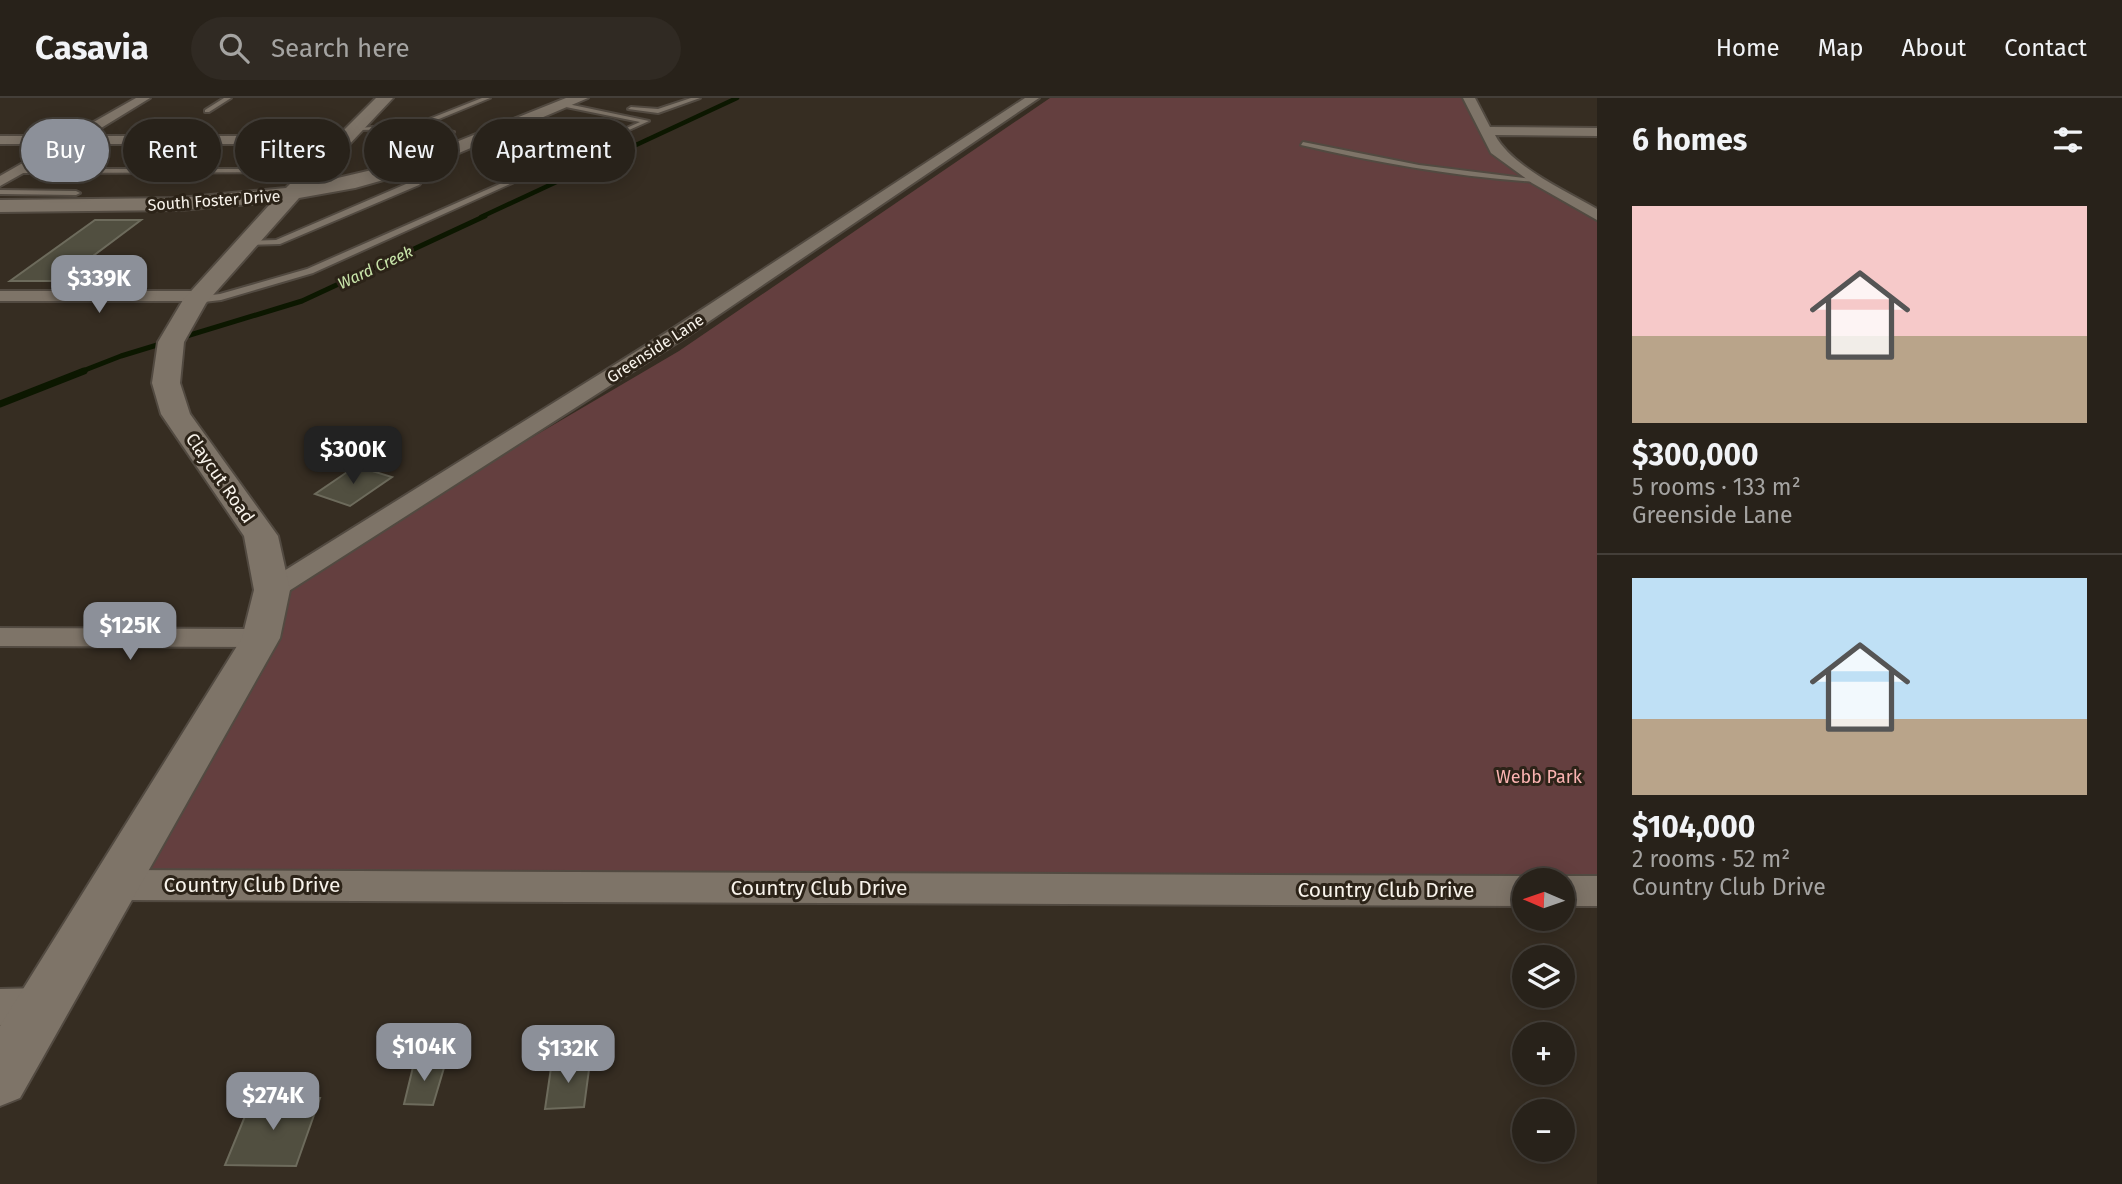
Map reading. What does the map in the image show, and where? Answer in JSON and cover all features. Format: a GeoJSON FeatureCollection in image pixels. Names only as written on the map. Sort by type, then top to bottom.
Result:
{"type":"FeatureCollection","features":[{"type":"Feature","properties":{"kind":"street"},"geometry":{"type":"LineString","coordinates":[[108,119],[144,98]]}},
{"type":"Feature","properties":{"kind":"street","name":"Claycut Road"},"geometry":{"type":"LineString","coordinates":[[351,134],[385,98]]}},
{"type":"Feature","properties":{"kind":"street","name":"Greenside Lane"},"geometry":{"type":"LineString","coordinates":[[272,590],[679,333],[1033,98]]}},
{"type":"Feature","properties":{"kind":"street"},"geometry":{"type":"LineString","coordinates":[[1469,98],[1496,150],[1537,180],[1596,214]]}},
{"type":"Feature","properties":{"kind":"street","name":"South Foster Drive"},"geometry":{"type":"LineString","coordinates":[[458,146],[573,101]]}},
{"type":"Feature","properties":{"kind":"street"},"geometry":{"type":"LineString","coordinates":[[1487,131],[1597,132]]}},
{"type":"Feature","properties":{"kind":"street"},"geometry":{"type":"LineString","coordinates":[[109,139],[351,134]]}},
{"type":"Feature","properties":{"kind":"street"},"geometry":{"type":"LineString","coordinates":[[0,140],[21,140]]}},
{"type":"Feature","properties":{"kind":"street"},"geometry":{"type":"LineString","coordinates":[[0,182],[21,169]]}},
{"type":"Feature","properties":{"kind":"street","name":"South Foster Drive"},"geometry":{"type":"LineString","coordinates":[[0,206],[163,206],[292,194],[364,179]]}},
{"type":"Feature","properties":{"kind":"street","name":"Claycut Road"},"geometry":{"type":"LineString","coordinates":[[0,1078],[261,638],[272,590],[261,536],[176,414],[166,383],[167,361],[180,322],[196,298],[244,243],[304,182]]}},
{"type":"Feature","properties":{"kind":"street"},"geometry":{"type":"LineString","coordinates":[[0,296],[196,298]]}},
{"type":"Feature","properties":{"kind":"street"},"geometry":{"type":"LineString","coordinates":[[0,636],[261,638]]}},
{"type":"Feature","properties":{"kind":"street","name":"Country Club Drive"},"geometry":{"type":"LineString","coordinates":[[113,885],[1512,891]]}},
{"type":"Feature","properties":{"kind":"street"},"geometry":{"type":"LineString","coordinates":[[1575,891],[1597,891]]}},
{"type":"Feature","properties":{"kind":"street"},"geometry":{"type":"LineString","coordinates":[[0,1007],[42,1006]]}},
{"type":"Feature","properties":{"kind":"lane"},"geometry":{"type":"LineString","coordinates":[[207,111],[228,98]]}},
{"type":"Feature","properties":{"kind":"lane"},"geometry":{"type":"LineString","coordinates":[[436,119],[487,98]]}},
{"type":"Feature","properties":{"kind":"lane"},"geometry":{"type":"LineString","coordinates":[[573,101],[658,111],[697,98]]}},
{"type":"Feature","properties":{"kind":"lane"},"geometry":{"type":"LineString","coordinates":[[196,298],[221,297],[310,271],[646,121],[573,101]]}},
{"type":"Feature","properties":{"kind":"lane"},"geometry":{"type":"LineString","coordinates":[[351,134],[364,133]]}},
{"type":"Feature","properties":{"kind":"lane"},"geometry":{"type":"LineString","coordinates":[[1303,144],[1493,177],[1537,180]]}},
{"type":"Feature","properties":{"kind":"lane"},"geometry":{"type":"LineString","coordinates":[[18,171],[235,171]]}},
{"type":"Feature","properties":{"kind":"lane"},"geometry":{"type":"LineString","coordinates":[[244,243],[277,242],[417,182]]}},
{"type":"Feature","properties":{"kind":"lane"},"geometry":{"type":"LineString","coordinates":[[0,192],[76,193]]}},
{"type":"Feature","properties":{"kind":"green space","name":"Webb Park"},"geometry":{"type":"Polygon","coordinates":[[[1050,98],[1470,98],[1496,150],[1597,212],[1597,893],[1575,893],[1575,868],[1512,868],[1512,893],[113,885],[272,590],[679,351],[1050,98]]]}},
{"type":"Feature","properties":{"kind":"building"},"geometry":{"type":"Polygon","coordinates":[[[95,220],[141,220],[93,256],[99,256],[69,281],[10,281],[95,220]]]}},
{"type":"Feature","properties":{"kind":"building"},"geometry":{"type":"Polygon","coordinates":[[[356,466],[392,477],[350,506],[315,494],[356,466]]]}},
{"type":"Feature","properties":{"kind":"building"},"geometry":{"type":"Polygon","coordinates":[[[446,1061],[433,1105],[404,1104],[414,1063],[446,1061]]]}},
{"type":"Feature","properties":{"kind":"building"},"geometry":{"type":"Polygon","coordinates":[[[552,1061],[590,1062],[584,1107],[545,1109],[552,1061]]]}},
{"type":"Feature","properties":{"kind":"building"},"geometry":{"type":"Polygon","coordinates":[[[320,1098],[296,1166],[225,1165],[252,1099],[320,1098]]]}},
{"type":"Feature","properties":{"kind":"waterway","name":"Ward Creek"},"geometry":{"type":"LineString","coordinates":[[481,217],[737,98]]}},
{"type":"Feature","properties":{"kind":"waterway","name":"Ward Creek"},"geometry":{"type":"LineString","coordinates":[[80,372],[121,356],[302,301],[485,216]]}},
{"type":"Feature","properties":{"kind":"waterway","name":"Ward Creek"},"geometry":{"type":"LineString","coordinates":[[0,404],[84,371]]}}]}
